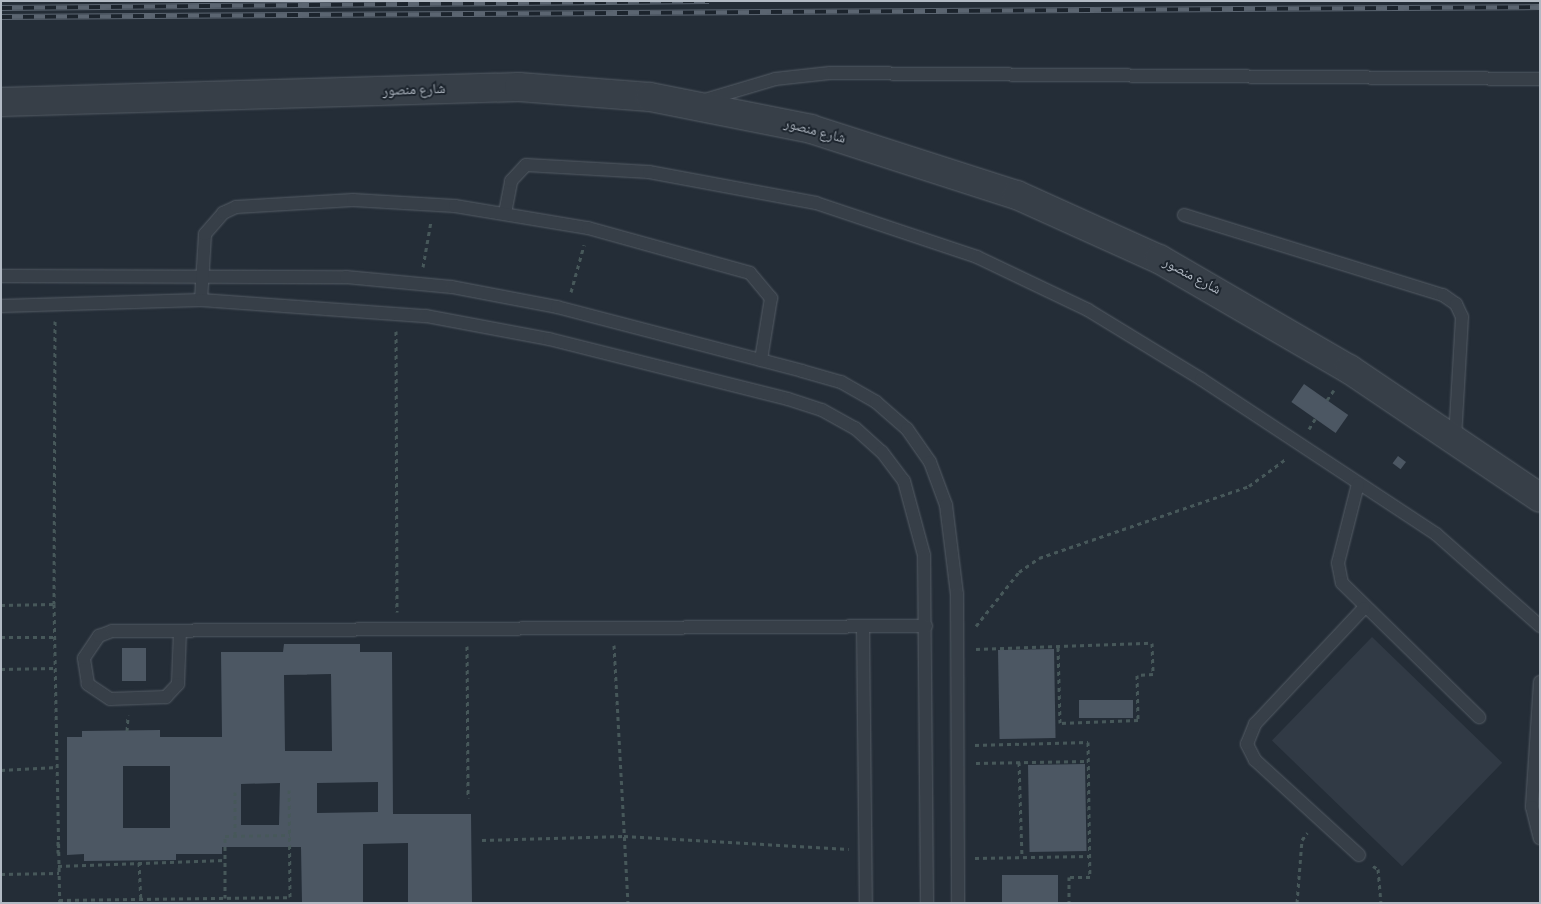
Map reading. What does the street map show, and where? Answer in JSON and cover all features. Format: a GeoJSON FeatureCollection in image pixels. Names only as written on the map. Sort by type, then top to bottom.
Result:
{"type":"FeatureCollection","features":[{"type":"Feature","properties":{"kind":"street","name":"شارع منصور"},"geometry":{"type":"LineString","coordinates":[[1,102],[519,87],[693,104],[811,129],[943,168],[1089,225],[1228,295],[1455,440],[1540,498]]}},
{"type":"Feature","properties":{"kind":"lane"},"geometry":{"type":"LineString","coordinates":[[693,104],[775,79],[830,73],[1540,78]]}},
{"type":"Feature","properties":{"kind":"lane"},"geometry":{"type":"LineString","coordinates":[[505,213],[515,174],[526,166],[542,164],[705,180],[871,219],[977,258],[1088,310],[1358,484],[1443,540],[1540,626]]}},
{"type":"Feature","properties":{"kind":"lane"},"geometry":{"type":"LineString","coordinates":[[201,300],[205,234],[223,213],[236,207],[353,200],[433,204],[505,213],[588,228],[689,253],[760,279],[772,309],[761,360]]}},
{"type":"Feature","properties":{"kind":"lane"},"geometry":{"type":"LineString","coordinates":[[1184,215],[1443,295],[1456,304],[1462,317],[1455,440]]}},
{"type":"Feature","properties":{"kind":"lane"},"geometry":{"type":"LineString","coordinates":[[1,276],[202,275],[420,282],[567,309],[761,360],[841,382],[876,402],[907,429],[930,462],[946,504],[957,594],[958,903]]}},
{"type":"Feature","properties":{"kind":"lane"},"geometry":{"type":"LineString","coordinates":[[1,306],[201,300],[397,313],[468,322],[822,410],[854,428],[882,452],[904,481],[924,555],[927,903]]}},
{"type":"Feature","properties":{"kind":"lane"},"geometry":{"type":"LineString","coordinates":[[1358,484],[1338,563],[1342,584],[1364,608],[1479,717]]}},
{"type":"Feature","properties":{"kind":"lane"},"geometry":{"type":"LineString","coordinates":[[1360,855],[1317,819],[1255,760],[1247,737],[1364,608]]}},
{"type":"Feature","properties":{"kind":"lane"},"geometry":{"type":"LineString","coordinates":[[180,631],[178,684],[166,697],[110,699],[88,684],[84,658],[100,636],[112,631],[926,626]]}},
{"type":"Feature","properties":{"kind":"lane"},"geometry":{"type":"LineString","coordinates":[[863,627],[866,903]]}},
{"type":"Feature","properties":{"kind":"lane"},"geometry":{"type":"LineString","coordinates":[[1540,682],[1532,807],[1540,838]]}},
{"type":"Feature","properties":{"kind":"path"},"geometry":{"type":"LineString","coordinates":[[420,282],[433,204]]}},
{"type":"Feature","properties":{"kind":"path"},"geometry":{"type":"LineString","coordinates":[[567,309],[588,228]]}},
{"type":"Feature","properties":{"kind":"path"},"geometry":{"type":"LineString","coordinates":[[55,304],[54,638],[60,902],[290,897],[289,790]]}},
{"type":"Feature","properties":{"kind":"path"},"geometry":{"type":"LineString","coordinates":[[396,336],[397,630]]}},
{"type":"Feature","properties":{"kind":"path"},"geometry":{"type":"LineString","coordinates":[[958,649],[1029,563],[1250,486],[1282,463],[1298,445]]}},
{"type":"Feature","properties":{"kind":"path"},"geometry":{"type":"LineString","coordinates":[[1,605],[54,604]]}},
{"type":"Feature","properties":{"kind":"path"},"geometry":{"type":"LineString","coordinates":[[467,629],[468,798]]}},
{"type":"Feature","properties":{"kind":"path"},"geometry":{"type":"LineString","coordinates":[[613,629],[628,903]]}},
{"type":"Feature","properties":{"kind":"path"},"geometry":{"type":"LineString","coordinates":[[1,637],[54,638]]}},
{"type":"Feature","properties":{"kind":"path"},"geometry":{"type":"LineString","coordinates":[[958,649],[1152,643],[1153,674],[1137,675],[1138,720],[1060,723],[1058,646]]}},
{"type":"Feature","properties":{"kind":"path"},"geometry":{"type":"LineString","coordinates":[[1,668],[55,668]]}},
{"type":"Feature","properties":{"kind":"path"},"geometry":{"type":"LineString","coordinates":[[958,745],[1088,742],[1090,877],[1069,878],[1069,903]]}},
{"type":"Feature","properties":{"kind":"path"},"geometry":{"type":"LineString","coordinates":[[958,763],[1088,761]]}},
{"type":"Feature","properties":{"kind":"path"},"geometry":{"type":"LineString","coordinates":[[1020,762],[1022,857]]}},
{"type":"Feature","properties":{"kind":"path"},"geometry":{"type":"LineString","coordinates":[[1,770],[57,767]]}},
{"type":"Feature","properties":{"kind":"path"},"geometry":{"type":"LineString","coordinates":[[235,792],[235,836]]}},
{"type":"Feature","properties":{"kind":"path"},"geometry":{"type":"LineString","coordinates":[[1296,903],[1302,840],[1317,819]]}},
{"type":"Feature","properties":{"kind":"path"},"geometry":{"type":"LineString","coordinates":[[225,898],[225,836],[290,836]]}},
{"type":"Feature","properties":{"kind":"path"},"geometry":{"type":"LineString","coordinates":[[482,840],[624,836],[865,850]]}},
{"type":"Feature","properties":{"kind":"path"},"geometry":{"type":"LineString","coordinates":[[1360,855],[1378,869],[1381,903]]}},
{"type":"Feature","properties":{"kind":"path"},"geometry":{"type":"LineString","coordinates":[[958,859],[1089,856]]}},
{"type":"Feature","properties":{"kind":"path"},"geometry":{"type":"LineString","coordinates":[[58,866],[225,860]]}},
{"type":"Feature","properties":{"kind":"path"},"geometry":{"type":"LineString","coordinates":[[139,862],[141,901]]}},
{"type":"Feature","properties":{"kind":"path"},"geometry":{"type":"LineString","coordinates":[[1,874],[59,874]]}},
{"type":"Feature","properties":{"kind":"shaded area"},"geometry":{"type":"Polygon","coordinates":[[[1372,637],[1502,763],[1402,866],[1272,741],[1372,637]]]}},
{"type":"Feature","properties":{"kind":"building"},"geometry":{"type":"Polygon","coordinates":[[[1304,384],[1348,415],[1336,433],[1291,402],[1304,384]]]}},
{"type":"Feature","properties":{"kind":"building"},"geometry":{"type":"Polygon","coordinates":[[[1398,456],[1406,462],[1401,469],[1393,463],[1398,456]]]}},
{"type":"Feature","properties":{"kind":"building"},"geometry":{"type":"Polygon","coordinates":[[[284,644],[360,644],[360,652],[392,652],[393,814],[471,814],[472,903],[408,903],[408,843],[363,844],[363,903],[302,903],[301,847],[222,847],[222,854],[176,854],[176,860],[84,861],[84,854],[67,855],[67,737],[82,737],[82,731],[160,730],[160,737],[222,737],[221,652],[283,652],[284,644]],[[331,674],[284,675],[285,751],[332,751],[331,674]],[[123,766],[123,828],[170,828],[170,766],[123,766]],[[378,782],[317,783],[317,813],[378,812],[378,782]],[[280,783],[241,784],[241,825],[279,825],[280,783]]]}},
{"type":"Feature","properties":{"kind":"building"},"geometry":{"type":"Polygon","coordinates":[[[122,648],[146,648],[146,681],[122,681],[122,648]]]}},
{"type":"Feature","properties":{"kind":"building"},"geometry":{"type":"Polygon","coordinates":[[[1054,649],[1056,738],[1000,739],[998,650],[1054,649]]]}},
{"type":"Feature","properties":{"kind":"building"},"geometry":{"type":"Polygon","coordinates":[[[1079,700],[1133,700],[1133,718],[1079,718],[1079,700]]]}},
{"type":"Feature","properties":{"kind":"building"},"geometry":{"type":"Polygon","coordinates":[[[1085,764],[1087,851],[1030,852],[1028,765],[1085,764]]]}},
{"type":"Feature","properties":{"kind":"building"},"geometry":{"type":"Polygon","coordinates":[[[1002,875],[1058,875],[1058,903],[1002,903],[1002,875]]]}},
{"type":"Feature","properties":{"kind":"railway"},"geometry":{"type":"LineString","coordinates":[[1,8],[709,1]]}},
{"type":"Feature","properties":{"kind":"railway"},"geometry":{"type":"LineString","coordinates":[[1,17],[1540,7]]}}]}
